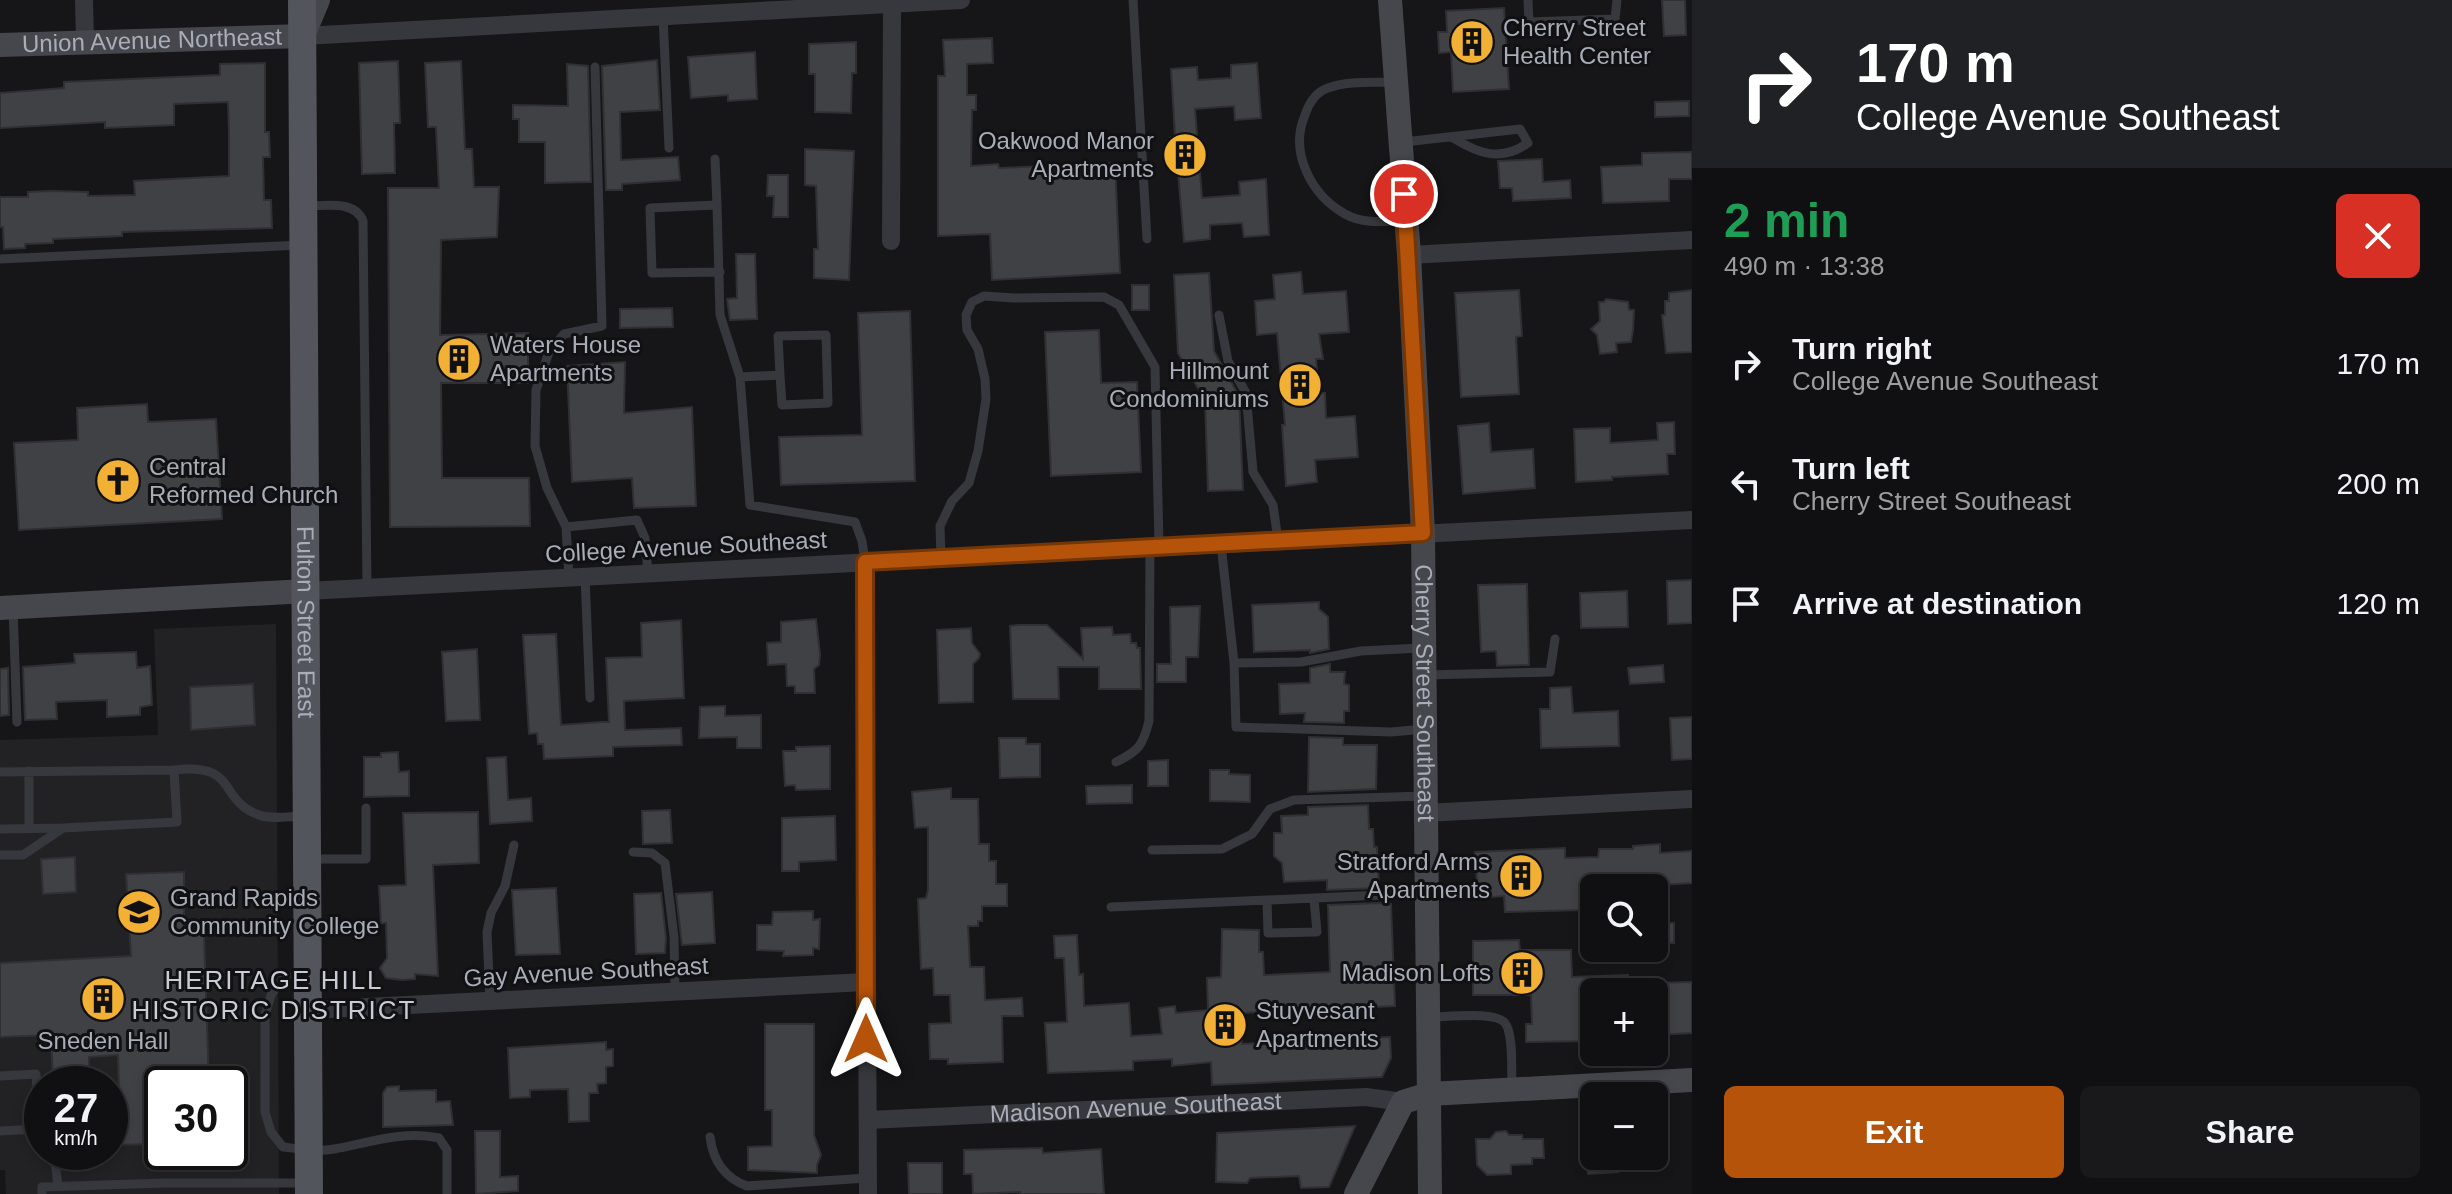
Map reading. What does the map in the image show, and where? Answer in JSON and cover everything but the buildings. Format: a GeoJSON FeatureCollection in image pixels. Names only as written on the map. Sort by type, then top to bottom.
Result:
{"type":"FeatureCollection","features":[{"type":"Feature","properties":{"kind":"main road","name":"Fulton Street East"},"geometry":{"type":"LineString","coordinates":[[302,0],[309,1188]]}},
{"type":"Feature","properties":{"kind":"street"},"geometry":{"type":"LineString","coordinates":[[84,0],[85,41]]}},
{"type":"Feature","properties":{"kind":"street"},"geometry":{"type":"LineString","coordinates":[[318,0],[303,36],[663,16],[729,6],[961,0]]}},
{"type":"Feature","properties":{"kind":"street","name":"Cherry Street Southeast"},"geometry":{"type":"LineString","coordinates":[[1390,0],[1409,255],[1423,533],[1430,1194]]}},
{"type":"Feature","properties":{"kind":"street"},"geometry":{"type":"LineString","coordinates":[[891,241],[892,2]]}},
{"type":"Feature","properties":{"kind":"street","name":"Union Avenue Northeast"},"geometry":{"type":"LineString","coordinates":[[0,45],[303,36]]}},
{"type":"Feature","properties":{"kind":"street"},"geometry":{"type":"LineString","coordinates":[[1409,255],[1692,240]]}},
{"type":"Feature","properties":{"kind":"street","name":"College Avenue Southeast"},"geometry":{"type":"LineString","coordinates":[[306,591],[1692,520]]}},
{"type":"Feature","properties":{"kind":"street"},"geometry":{"type":"LineString","coordinates":[[865,562],[868,1186]]}},
{"type":"Feature","properties":{"kind":"street"},"geometry":{"type":"LineString","coordinates":[[6,608],[306,591]]}},
{"type":"Feature","properties":{"kind":"street"},"geometry":{"type":"LineString","coordinates":[[1425,804],[1692,799]]}},
{"type":"Feature","properties":{"kind":"street","name":"Gay Avenue Southeast"},"geometry":{"type":"LineString","coordinates":[[308,1010],[866,982]]}},
{"type":"Feature","properties":{"kind":"street"},"geometry":{"type":"LineString","coordinates":[[1356,1194],[1403,1102],[1429,1094],[1692,1080]]}},
{"type":"Feature","properties":{"kind":"street","name":"Madison Avenue Southeast"},"geometry":{"type":"LineString","coordinates":[[868,1120],[1366,1097],[1403,1102]]}},
{"type":"Feature","properties":{"kind":"lane"},"geometry":{"type":"LineString","coordinates":[[1133,0],[1147,239]]}},
{"type":"Feature","properties":{"kind":"lane"},"geometry":{"type":"LineString","coordinates":[[1528,0],[1529,22],[1615,19],[1617,0]]}},
{"type":"Feature","properties":{"kind":"lane"},"geometry":{"type":"LineString","coordinates":[[663,16],[669,148]]}},
{"type":"Feature","properties":{"kind":"lane"},"geometry":{"type":"LineString","coordinates":[[590,698],[577,576],[566,527],[547,488],[535,446],[536,390],[549,352],[564,334],[602,326],[595,67]]}},
{"type":"Feature","properties":{"kind":"lane"},"geometry":{"type":"LineString","coordinates":[[1396,82],[1329,87],[1317,94],[1302,122],[1299,145],[1307,173],[1318,190],[1347,216],[1369,222],[1406,220]]}},
{"type":"Feature","properties":{"kind":"lane"},"geometry":{"type":"LineString","coordinates":[[1400,142],[1520,129],[1528,143],[1503,155],[1493,155],[1474,151],[1453,138]]}},
{"type":"Feature","properties":{"kind":"lane"},"geometry":{"type":"LineString","coordinates":[[715,159],[720,315],[740,377],[750,505],[855,522],[865,562]]}},
{"type":"Feature","properties":{"kind":"lane"},"geometry":{"type":"LineString","coordinates":[[717,205],[650,208],[652,273],[720,272]]}},
{"type":"Feature","properties":{"kind":"lane"},"geometry":{"type":"LineString","coordinates":[[304,206],[348,207],[358,212],[363,221],[367,587]]}},
{"type":"Feature","properties":{"kind":"lane"},"geometry":{"type":"LineString","coordinates":[[0,259],[304,245]]}},
{"type":"Feature","properties":{"kind":"lane"},"geometry":{"type":"LineString","coordinates":[[941,558],[940,526],[952,501],[969,483],[978,451],[986,399],[978,349],[967,330],[966,315],[972,302],[984,296],[1104,297],[1119,305],[1155,367],[1155,547],[1149,721],[1145,738],[1136,752],[1116,762]]}},
{"type":"Feature","properties":{"kind":"lane"},"geometry":{"type":"LineString","coordinates":[[1219,315],[1228,361],[1246,393],[1253,472],[1273,505],[1278,540]]}},
{"type":"Feature","properties":{"kind":"lane"},"geometry":{"type":"LineString","coordinates":[[826,335],[828,403],[782,405],[780,375],[778,336],[826,335]]}},
{"type":"Feature","properties":{"kind":"lane"},"geometry":{"type":"LineString","coordinates":[[740,377],[780,375]]}},
{"type":"Feature","properties":{"kind":"lane"},"geometry":{"type":"LineString","coordinates":[[566,527],[637,520],[645,538],[648,573]]}},
{"type":"Feature","properties":{"kind":"lane"},"geometry":{"type":"LineString","coordinates":[[1221,543],[1234,663],[1236,727],[1391,732],[1425,729]]}},
{"type":"Feature","properties":{"kind":"lane"},"geometry":{"type":"LineString","coordinates":[[6,608],[17,722]]}},
{"type":"Feature","properties":{"kind":"lane"},"geometry":{"type":"LineString","coordinates":[[1425,675],[1550,672],[1555,639]]}},
{"type":"Feature","properties":{"kind":"lane"},"geometry":{"type":"LineString","coordinates":[[1234,663],[1301,662],[1361,651],[1425,648]]}},
{"type":"Feature","properties":{"kind":"lane"},"geometry":{"type":"LineString","coordinates":[[0,772],[202,768],[223,779],[248,810],[263,817],[307,816]]}},
{"type":"Feature","properties":{"kind":"lane"},"geometry":{"type":"LineString","coordinates":[[0,829],[177,822],[174,770]]}},
{"type":"Feature","properties":{"kind":"lane"},"geometry":{"type":"LineString","coordinates":[[29,771],[29,829]]}},
{"type":"Feature","properties":{"kind":"lane"},"geometry":{"type":"LineString","coordinates":[[1152,850],[1222,849],[1252,834],[1270,809],[1294,800],[1425,804]]}},
{"type":"Feature","properties":{"kind":"lane"},"geometry":{"type":"LineString","coordinates":[[307,859],[366,859],[366,808]]}},
{"type":"Feature","properties":{"kind":"lane"},"geometry":{"type":"LineString","coordinates":[[0,855],[23,855],[63,828]]}},
{"type":"Feature","properties":{"kind":"lane"},"geometry":{"type":"LineString","coordinates":[[490,1001],[487,932],[491,913],[505,886],[514,845]]}},
{"type":"Feature","properties":{"kind":"lane"},"geometry":{"type":"LineString","coordinates":[[633,852],[652,853],[665,863],[674,937],[675,991]]}},
{"type":"Feature","properties":{"kind":"lane"},"geometry":{"type":"LineString","coordinates":[[1111,907],[1426,893]]}},
{"type":"Feature","properties":{"kind":"lane"},"geometry":{"type":"LineString","coordinates":[[1267,900],[1268,933],[1317,932],[1314,899]]}},
{"type":"Feature","properties":{"kind":"lane"},"geometry":{"type":"LineString","coordinates":[[308,977],[283,978],[266,1005],[265,1112],[271,1132],[283,1147],[309,1150],[333,1149],[367,1140],[426,1135],[439,1138],[447,1150],[447,1194]]}},
{"type":"Feature","properties":{"kind":"lane"},"geometry":{"type":"LineString","coordinates":[[1429,1017],[1495,1016],[1505,1022],[1509,1032],[1512,1090]]}},
{"type":"Feature","properties":{"kind":"lane"},"geometry":{"type":"LineString","coordinates":[[0,1076],[24,1075]]}},
{"type":"Feature","properties":{"kind":"lane"},"geometry":{"type":"LineString","coordinates":[[0,1131],[24,1131]]}},
{"type":"Feature","properties":{"kind":"lane"},"geometry":{"type":"LineString","coordinates":[[710,1137],[711,1148],[723,1172],[733,1181],[747,1186],[868,1186]]}},
{"type":"Feature","properties":{"kind":"lane"},"geometry":{"type":"LineString","coordinates":[[56,1170],[58,1186]]}},
{"type":"Feature","properties":{"kind":"lane"},"geometry":{"type":"LineString","coordinates":[[42,1194],[42,1187],[164,1183],[309,1188]]}},
{"type":"Feature","properties":{"kind":"lane"},"geometry":{"type":"LineString","coordinates":[[164,1183],[164,1194]]}},
{"type":"Feature","properties":{"kind":"shaded area","name":"Grand Rapids Community College"},"geometry":{"type":"Polygon","coordinates":[[[276,624],[279,1194],[6,1194],[5,1170],[0,1170],[0,740],[158,735],[154,629],[276,624]]]}},
{"type":"Feature","properties":{"kind":"place","name":"Cherry Street Health Center"},"geometry":{"type":"Point","coordinates":[1472,42]}},
{"type":"Feature","properties":{"kind":"place","name":"Oakwood Manor Apartments"},"geometry":{"type":"Point","coordinates":[1185,155]}},
{"type":"Feature","properties":{"kind":"place","name":"Waters House Apartments"},"geometry":{"type":"Point","coordinates":[459,359]}},
{"type":"Feature","properties":{"kind":"place","name":"Hillmount Condominiums"},"geometry":{"type":"Point","coordinates":[1300,385]}},
{"type":"Feature","properties":{"kind":"place","name":"Central Reformed Church"},"geometry":{"type":"Point","coordinates":[118,481]}},
{"type":"Feature","properties":{"kind":"place","name":"Stratford Arms Apartments"},"geometry":{"type":"Point","coordinates":[1521,876]}},
{"type":"Feature","properties":{"kind":"place","name":"Grand Rapids Community College"},"geometry":{"type":"Point","coordinates":[139,912]}},
{"type":"Feature","properties":{"kind":"place","name":"Madison Lofts"},"geometry":{"type":"Point","coordinates":[1522,973]}},
{"type":"Feature","properties":{"kind":"place","name":"Sneden Hall"},"geometry":{"type":"Point","coordinates":[103,999]}},
{"type":"Feature","properties":{"kind":"place","name":"Stuyvesant Apartments"},"geometry":{"type":"Point","coordinates":[1225,1025]}},
{"type":"Feature","properties":{"kind":"district","name":"HERITAGE HILL HISTORIC DISTRICT"},"geometry":{"type":"Point","coordinates":[274,995]}},
{"type":"Feature","properties":{"kind":"route"},"geometry":{"type":"LineString","coordinates":[[866,1039],[865,562],[1423,533],[1404,194]]}}]}
